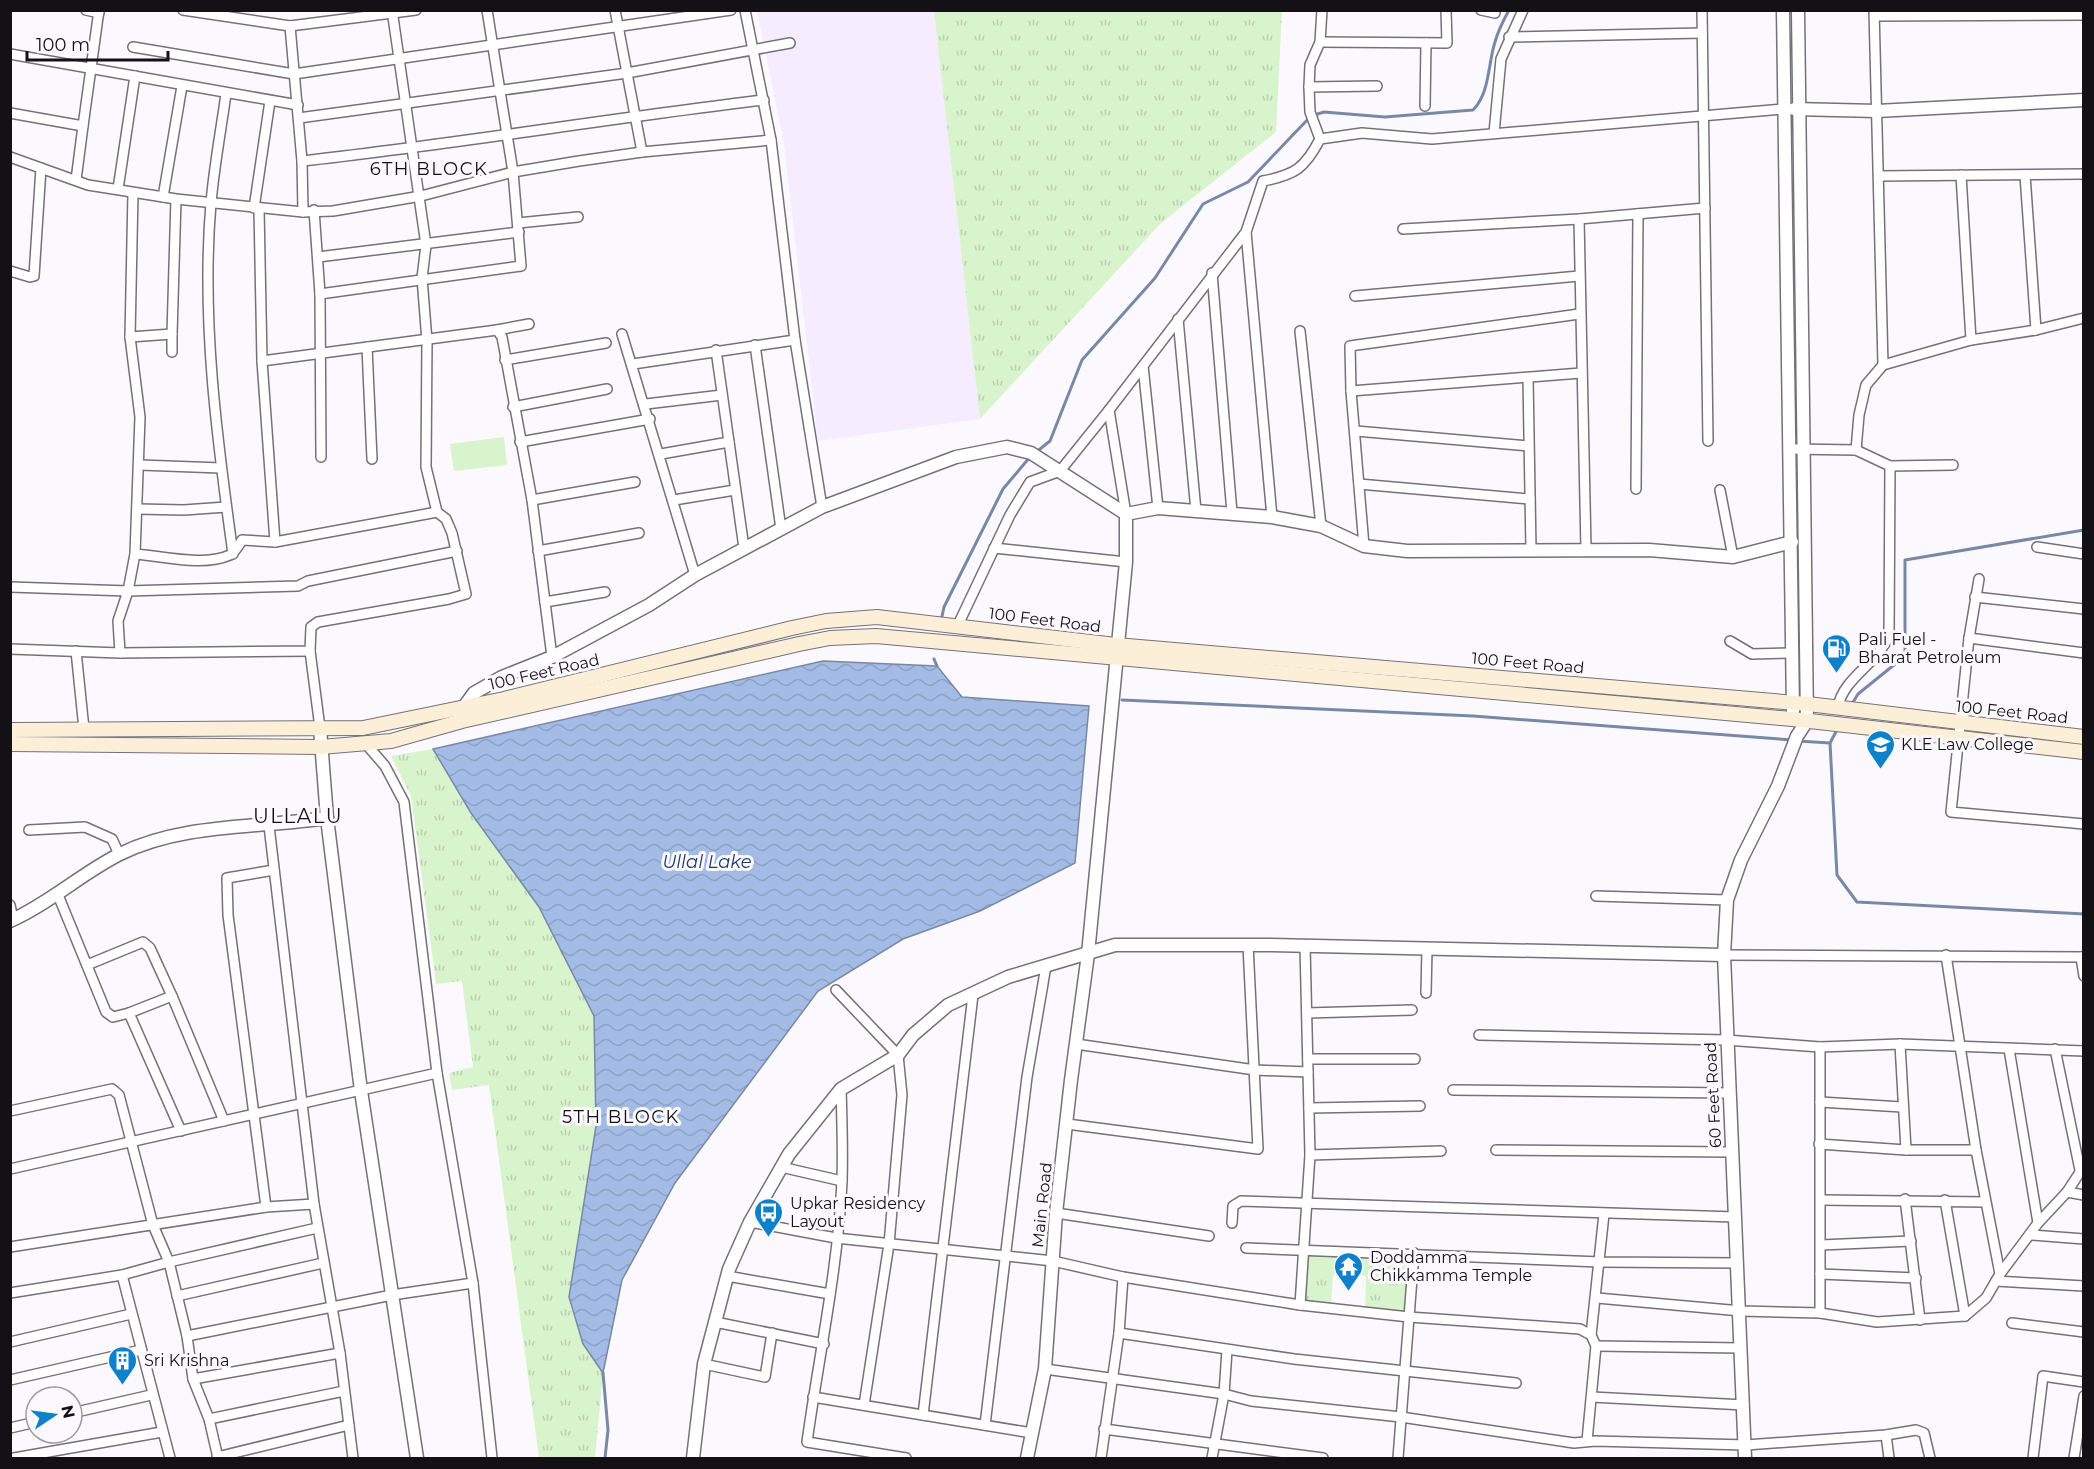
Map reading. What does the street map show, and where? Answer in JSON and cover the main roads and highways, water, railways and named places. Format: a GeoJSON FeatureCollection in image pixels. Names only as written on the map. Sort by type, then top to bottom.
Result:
{"type":"FeatureCollection","features":[{"type":"Feature","properties":{"kind":"main road","name":"100 Feet Road"},"geometry":{"type":"LineString","coordinates":[[10,744],[321,747],[391,741],[462,715],[826,621],[877,617],[1116,645],[1801,703],[1845,708],[2084,752]]}},
{"type":"Feature","properties":{"kind":"main road","name":"100 Feet Road"},"geometry":{"type":"LineString","coordinates":[[10,730],[363,728],[462,715],[830,638],[876,636],[1115,660],[1840,725],[2084,737]]}},
{"type":"Feature","properties":{"kind":"water","name":"Ullal Lake"},"geometry":{"type":"Polygon","coordinates":[[[823,661],[937,666],[962,697],[1089,706],[1075,863],[980,911],[903,939],[818,991],[675,1183],[622,1280],[603,1373],[583,1344],[569,1297],[596,1126],[594,1016],[539,907],[471,813],[433,749],[823,661]]]}},
{"type":"Feature","properties":{"kind":"waterway"},"geometry":{"type":"LineString","coordinates":[[1035,453],[1050,441],[1082,360],[1155,278],[1203,204],[1248,182],[1311,116],[1324,112],[1385,117],[1473,110],[1483,95],[1496,38],[1509,10]]}},
{"type":"Feature","properties":{"kind":"waterway"},"geometry":{"type":"LineString","coordinates":[[941,621],[944,607],[1003,489],[1030,457]]}},
{"type":"Feature","properties":{"kind":"waterway"},"geometry":{"type":"LineString","coordinates":[[1852,704],[1858,694],[1905,656],[1905,560],[2084,530]]}},
{"type":"Feature","properties":{"kind":"waterway"},"geometry":{"type":"LineString","coordinates":[[934,659],[937,666]]}},
{"type":"Feature","properties":{"kind":"waterway"},"geometry":{"type":"LineString","coordinates":[[1122,700],[1473,716],[1792,740]]}},
{"type":"Feature","properties":{"kind":"waterway"},"geometry":{"type":"LineString","coordinates":[[1830,743],[1838,728]]}},
{"type":"Feature","properties":{"kind":"waterway"},"geometry":{"type":"LineString","coordinates":[[1798,741],[1830,743],[1837,875],[1857,902],[2084,914]]}},
{"type":"Feature","properties":{"kind":"waterway"},"geometry":{"type":"LineString","coordinates":[[603,1373],[608,1430],[605,1458]]}},
{"type":"Feature","properties":{"kind":"place","name":"Pali Fuel - Bharat Petroleum"},"geometry":{"type":"Point","coordinates":[1837,674]}},
{"type":"Feature","properties":{"kind":"place","name":"KLE Law College"},"geometry":{"type":"Point","coordinates":[1880,770]}},
{"type":"Feature","properties":{"kind":"place","name":"Upkar Residency Layout"},"geometry":{"type":"Point","coordinates":[769,1238]}},
{"type":"Feature","properties":{"kind":"place","name":"Doddamma Chikkamma Temple"},"geometry":{"type":"Point","coordinates":[1349,1292]}},
{"type":"Feature","properties":{"kind":"place","name":"Sri Krishna"},"geometry":{"type":"Point","coordinates":[123,1386]}},
{"type":"Feature","properties":{"kind":"district","name":"6TH BLOCK"},"geometry":{"type":"Point","coordinates":[429,169]}},
{"type":"Feature","properties":{"kind":"district","name":"ULLALU"},"geometry":{"type":"Point","coordinates":[298,816]}},
{"type":"Feature","properties":{"kind":"district","name":"5TH BLOCK"},"geometry":{"type":"Point","coordinates":[621,1117]}}]}
